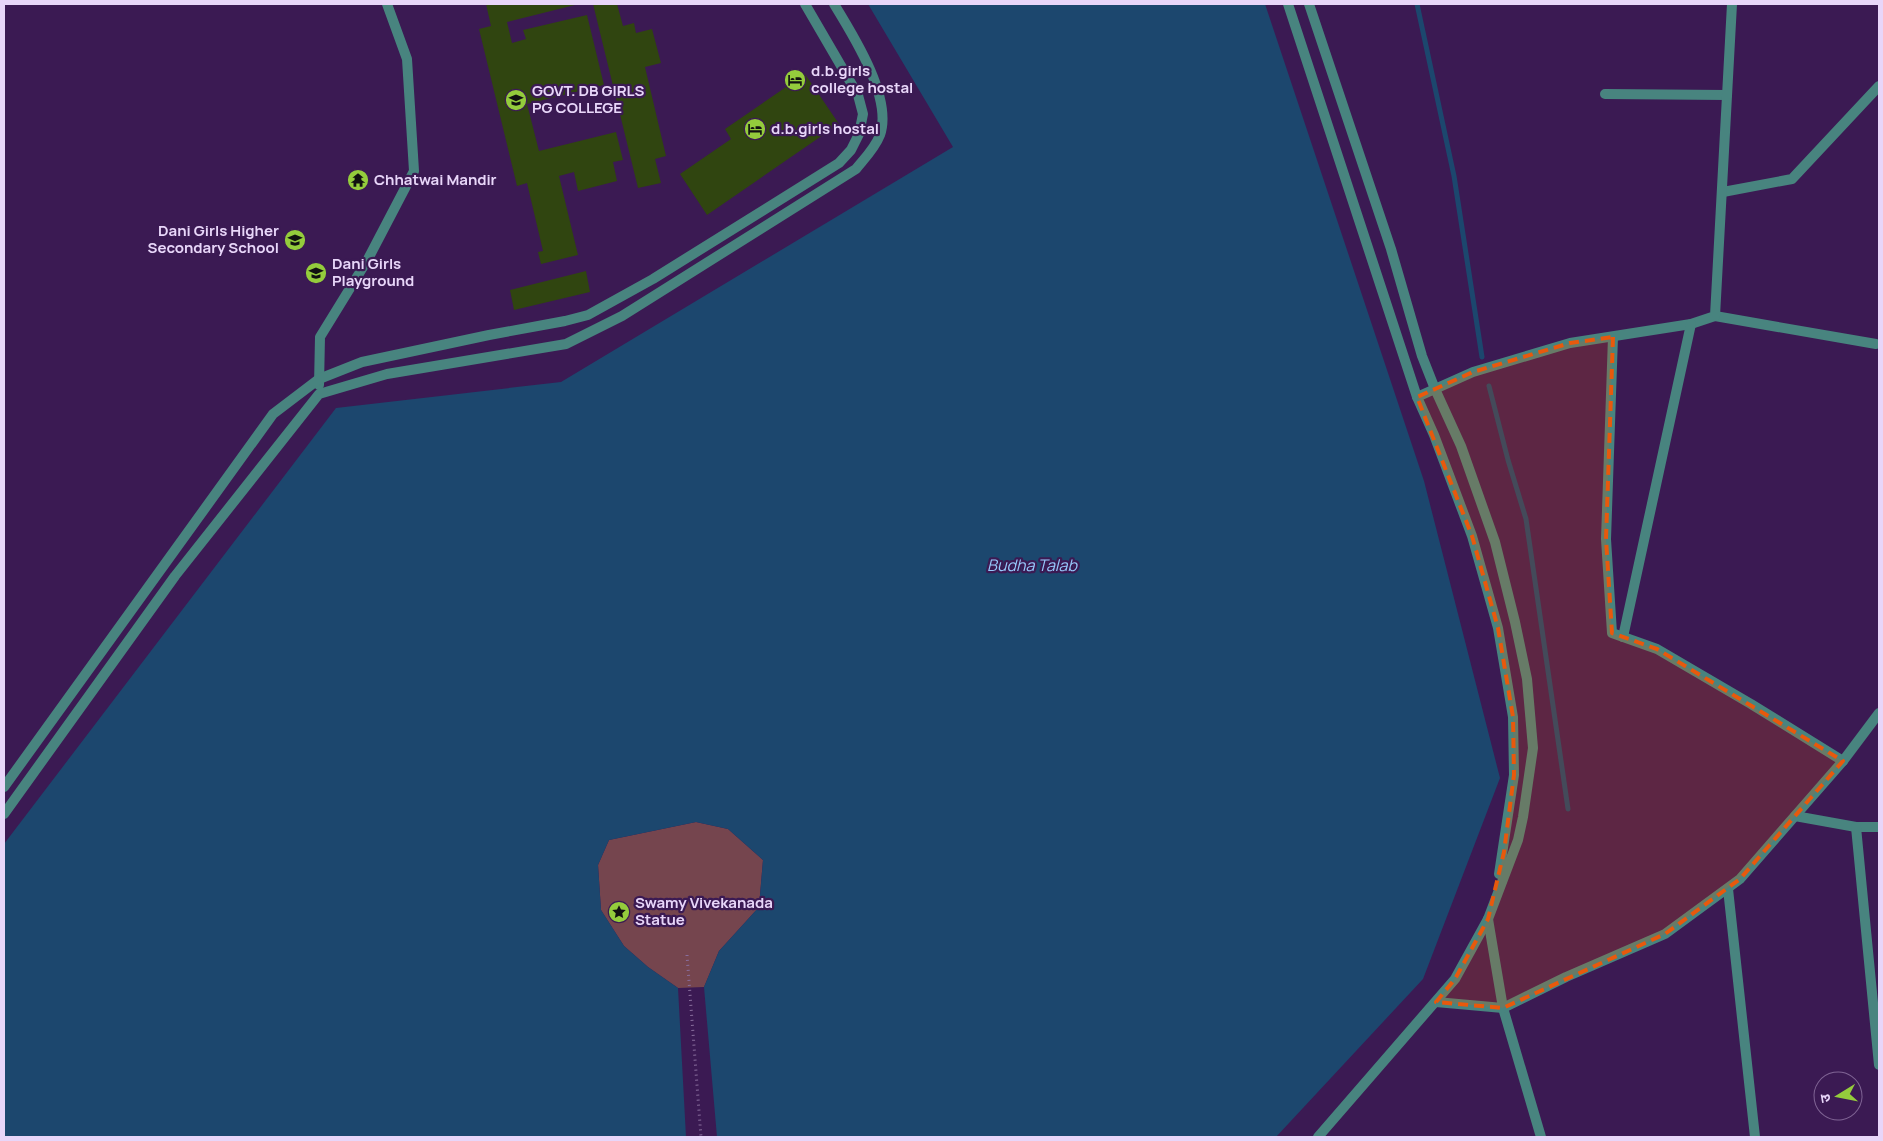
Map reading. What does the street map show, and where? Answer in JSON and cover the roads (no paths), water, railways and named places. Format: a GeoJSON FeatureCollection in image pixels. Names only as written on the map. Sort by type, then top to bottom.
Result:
{"type":"FeatureCollection","features":[{"type":"Feature","properties":{"kind":"street"},"geometry":{"type":"LineString","coordinates":[[319,394],[320,337],[368,258],[414,171],[407,58],[387,4]]}},
{"type":"Feature","properties":{"kind":"street"},"geometry":{"type":"LineString","coordinates":[[4,787],[273,414],[319,379],[362,362],[489,335],[565,322],[588,315],[653,279],[839,163],[851,150],[859,134],[863,114],[858,95],[806,4]]}},
{"type":"Feature","properties":{"kind":"street"},"geometry":{"type":"LineString","coordinates":[[4,814],[175,576],[319,394],[387,374],[566,344],[622,316],[856,169],[875,147],[881,132],[883,111],[875,82],[857,42],[834,4]]}},
{"type":"Feature","properties":{"kind":"street"},"geometry":{"type":"LineString","coordinates":[[1288,4],[1417,397],[1434,435],[1472,536],[1498,628],[1513,717],[1514,775],[1504,852],[1494,901]]}},
{"type":"Feature","properties":{"kind":"street"},"geometry":{"type":"LineString","coordinates":[[1309,4],[1391,249],[1422,356],[1434,389],[1461,446],[1495,542],[1527,679],[1533,748],[1518,840],[1488,919],[1455,979],[1318,1137]]}},
{"type":"Feature","properties":{"kind":"street"},"geometry":{"type":"LineString","coordinates":[[1715,316],[1732,4]]}},
{"type":"Feature","properties":{"kind":"street"},"geometry":{"type":"LineString","coordinates":[[1723,192],[1792,180],[1879,86]]}},
{"type":"Feature","properties":{"kind":"street"},"geometry":{"type":"LineString","coordinates":[[1605,94],[1728,95]]}},
{"type":"Feature","properties":{"kind":"street"},"geometry":{"type":"LineString","coordinates":[[1417,397],[1472,372],[1570,343],[1691,324],[1715,316],[1876,344]]}},
{"type":"Feature","properties":{"kind":"street"},"geometry":{"type":"LineString","coordinates":[[1623,637],[1691,324]]}},
{"type":"Feature","properties":{"kind":"street"},"geometry":{"type":"LineString","coordinates":[[1613,336],[1606,539],[1612,633],[1657,649],[1843,761]]}},
{"type":"Feature","properties":{"kind":"street"},"geometry":{"type":"LineString","coordinates":[[1436,1002],[1503,1008],[1566,977],[1665,934],[1740,880],[1843,761],[1869,729],[1879,713]]}},
{"type":"Feature","properties":{"kind":"street"},"geometry":{"type":"LineString","coordinates":[[1795,816],[1856,827],[1879,827]]}},
{"type":"Feature","properties":{"kind":"street"},"geometry":{"type":"LineString","coordinates":[[1856,827],[1879,1065]]}},
{"type":"Feature","properties":{"kind":"street"},"geometry":{"type":"LineString","coordinates":[[1728,888],[1755,1137]]}},
{"type":"Feature","properties":{"kind":"street"},"geometry":{"type":"LineString","coordinates":[[1488,919],[1503,1008],[1541,1137]]}},
{"type":"Feature","properties":{"kind":"water","name":"Budha Talab"},"geometry":{"type":"Polygon","coordinates":[[[868,4],[1265,4],[1424,481],[1500,778],[1423,979],[1276,1137],[717,1137],[704,987],[719,951],[759,907],[763,860],[728,829],[696,822],[609,840],[598,865],[601,910],[624,946],[648,967],[678,988],[686,1137],[4,1137],[4,844],[336,408],[561,382],[953,147],[868,4]]]}},
{"type":"Feature","properties":{"kind":"waterway"},"geometry":{"type":"LineString","coordinates":[[1417,4],[1454,176],[1482,357]]}},
{"type":"Feature","properties":{"kind":"waterway"},"geometry":{"type":"LineString","coordinates":[[1489,386],[1508,460],[1526,519],[1568,809]]}},
{"type":"Feature","properties":{"kind":"place","name":"d.b.girls college hostal"},"geometry":{"type":"Point","coordinates":[795,80]}},
{"type":"Feature","properties":{"kind":"place","name":"GOVT. DB GIRLS PG COLLEGE"},"geometry":{"type":"Point","coordinates":[516,100]}},
{"type":"Feature","properties":{"kind":"place","name":"d.b.girls hostal"},"geometry":{"type":"Point","coordinates":[755,129]}},
{"type":"Feature","properties":{"kind":"place","name":"Chhatwai Mandir"},"geometry":{"type":"Point","coordinates":[358,180]}},
{"type":"Feature","properties":{"kind":"place","name":"Dani Girls Higher Secondary School"},"geometry":{"type":"Point","coordinates":[295,240]}},
{"type":"Feature","properties":{"kind":"place","name":"Dani Girls Playground"},"geometry":{"type":"Point","coordinates":[316,273]}},
{"type":"Feature","properties":{"kind":"place","name":"Swamy Vivekanada Statue"},"geometry":{"type":"Point","coordinates":[619,912]}}]}
